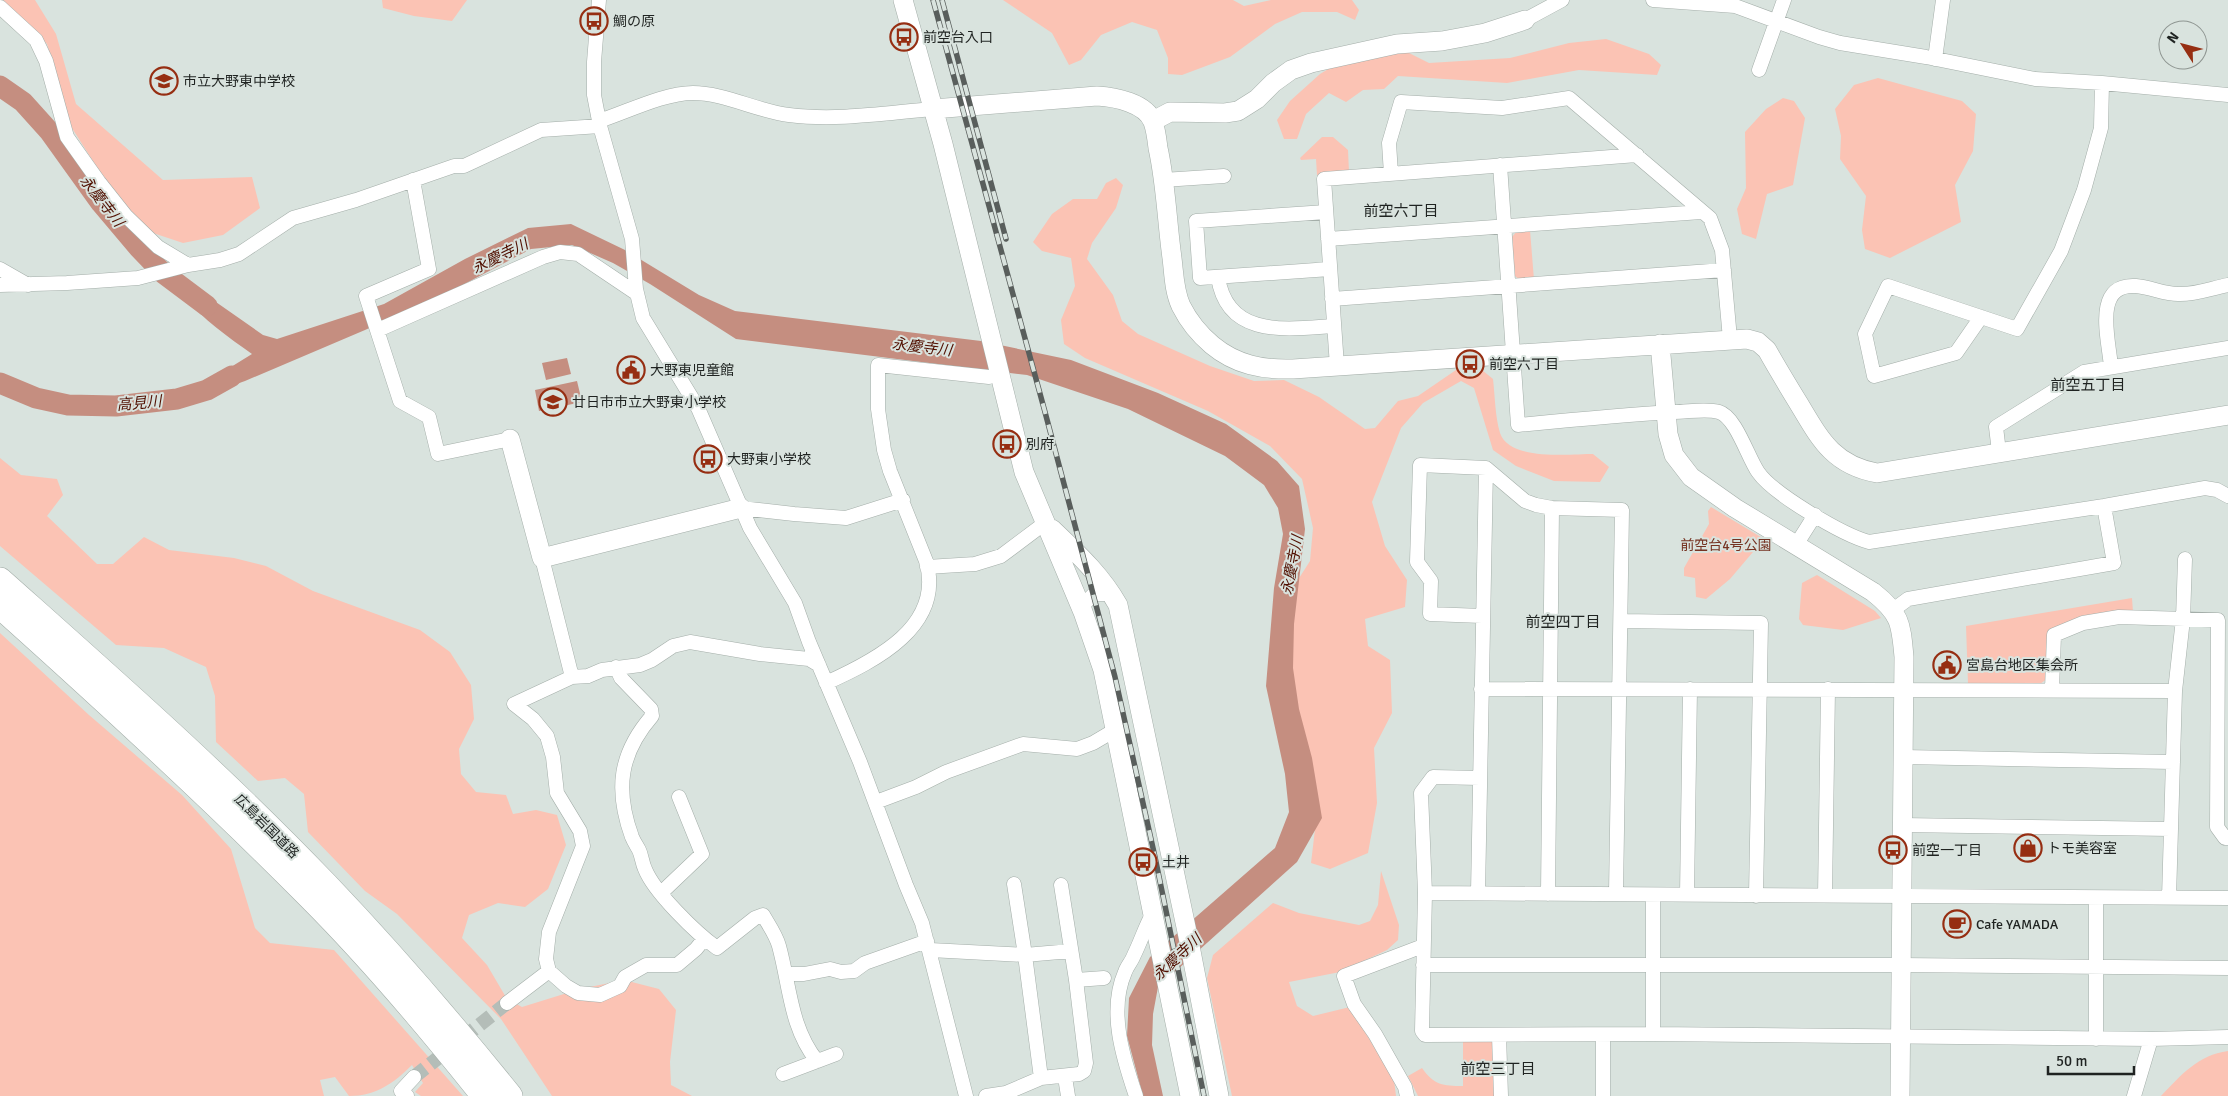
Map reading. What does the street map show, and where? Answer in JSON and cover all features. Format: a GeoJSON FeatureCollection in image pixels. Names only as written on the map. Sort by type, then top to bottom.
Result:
{"type":"FeatureCollection","features":[{"type":"Feature","properties":{"kind":"highway","name":"広島岩国道路"},"geometry":{"type":"LineString","coordinates":[[0,580],[108,675],[187,748],[325,884],[458,1032],[510,1096]]}},
{"type":"Feature","properties":{"kind":"highway","name":"広島岩国道路"},"geometry":{"type":"LineString","coordinates":[[0,606],[192,781],[310,897],[387,980],[484,1096]]}},
{"type":"Feature","properties":{"kind":"street"},"geometry":{"type":"LineString","coordinates":[[599,0],[593,78],[599,124],[630,232],[634,254],[636,291],[642,318],[698,408],[741,508],[763,551],[795,603],[876,802],[922,923],[966,1096]]}},
{"type":"Feature","properties":{"kind":"street"},"geometry":{"type":"LineString","coordinates":[[903,0],[991,335],[995,379],[1024,472],[1083,612],[1103,670],[1190,1096]]}},
{"type":"Feature","properties":{"kind":"street"},"geometry":{"type":"LineString","coordinates":[[1153,121],[1170,112],[1225,113],[1238,111],[1258,99],[1273,83],[1291,70],[1311,63],[1397,44],[1485,34],[1525,20],[1562,0]]}},
{"type":"Feature","properties":{"kind":"street"},"geometry":{"type":"LineString","coordinates":[[1653,0],[1736,6],[1840,43],[1935,59],[2035,79],[2102,83],[2228,96]]}},
{"type":"Feature","properties":{"kind":"street"},"geometry":{"type":"LineString","coordinates":[[1760,70],[1784,0]]}},
{"type":"Feature","properties":{"kind":"street"},"geometry":{"type":"LineString","coordinates":[[1935,59],[1943,0]]}},
{"type":"Feature","properties":{"kind":"street"},"geometry":{"type":"LineString","coordinates":[[0,7],[36,40],[46,61],[65,132],[99,182],[126,216],[158,247],[188,266]]}},
{"type":"Feature","properties":{"kind":"street"},"geometry":{"type":"LineString","coordinates":[[1981,317],[1956,354],[1874,376],[1865,334],[1888,286],[1981,317],[2017,329],[2062,251],[2084,190],[2101,128],[2102,83]]}},
{"type":"Feature","properties":{"kind":"street"},"geometry":{"type":"LineString","coordinates":[[0,285],[138,278],[220,260],[239,254],[294,218],[454,166],[464,166],[540,130],[599,124],[667,97],[693,93],[718,97],[765,111],[809,117],[854,116],[987,103],[1108,96],[1128,102],[1146,113],[1153,121],[1163,180],[1177,294],[1185,314],[1196,330],[1218,350],[1249,365],[1272,370],[1746,339],[1758,342],[1767,350],[1823,444],[1852,466],[1877,473],[2228,415]]}},
{"type":"Feature","properties":{"kind":"street"},"geometry":{"type":"LineString","coordinates":[[1391,174],[1389,143],[1401,102],[1502,108],[1569,98],[1710,218],[1722,250],[1730,339]]}},
{"type":"Feature","properties":{"kind":"street"},"geometry":{"type":"LineString","coordinates":[[1337,366],[1324,179],[1637,155]]}},
{"type":"Feature","properties":{"kind":"street"},"geometry":{"type":"LineString","coordinates":[[1500,166],[1518,424],[1666,413],[1721,412],[1729,418],[1758,472],[1765,481],[1815,515],[1852,536],[1869,542],[2104,506],[2205,488],[2216,490],[2228,496]]}},
{"type":"Feature","properties":{"kind":"street"},"geometry":{"type":"LineString","coordinates":[[1163,180],[1224,176]]}},
{"type":"Feature","properties":{"kind":"street"},"geometry":{"type":"LineString","coordinates":[[413,180],[429,269],[366,296],[367,300],[400,401],[429,418],[438,454],[510,439],[572,678]]}},
{"type":"Feature","properties":{"kind":"street"},"geometry":{"type":"LineString","coordinates":[[1326,212],[1196,221],[1200,278],[1330,269]]}},
{"type":"Feature","properties":{"kind":"street"},"geometry":{"type":"LineString","coordinates":[[1328,239],[1701,212]]}},
{"type":"Feature","properties":{"kind":"street"},"geometry":{"type":"LineString","coordinates":[[378,330],[543,257],[560,252],[578,254],[636,291]]}},
{"type":"Feature","properties":{"kind":"street"},"geometry":{"type":"LineString","coordinates":[[0,269],[29,285]]}},
{"type":"Feature","properties":{"kind":"street"},"geometry":{"type":"LineString","coordinates":[[1332,298],[1724,270]]}},
{"type":"Feature","properties":{"kind":"street"},"geometry":{"type":"LineString","coordinates":[[1218,277],[1221,293],[1226,302],[1234,311],[1254,324],[1276,329],[1334,326]]}},
{"type":"Feature","properties":{"kind":"street"},"geometry":{"type":"LineString","coordinates":[[2112,367],[2105,308],[2110,297],[2119,288],[2138,286],[2178,294],[2228,285]]}},
{"type":"Feature","properties":{"kind":"street"},"geometry":{"type":"LineString","coordinates":[[1660,344],[1668,434],[1674,455],[1691,477],[1707,490],[1873,592],[1893,610],[1903,634],[1900,1096]]}},
{"type":"Feature","properties":{"kind":"street"},"geometry":{"type":"LineString","coordinates":[[1999,452],[1996,426],[2084,372],[2228,348]]}},
{"type":"Feature","properties":{"kind":"street"},"geometry":{"type":"LineString","coordinates":[[826,683],[860,667],[898,642],[908,633],[917,620],[929,591],[927,567],[903,500],[890,471],[880,429],[878,365],[995,379]]}},
{"type":"Feature","properties":{"kind":"street"},"geometry":{"type":"LineString","coordinates":[[1482,616],[1430,614],[1431,581],[1417,562],[1420,465],[1486,468],[1525,501],[1552,508],[1622,510],[1616,894]]}},
{"type":"Feature","properties":{"kind":"street"},"geometry":{"type":"LineString","coordinates":[[1478,893],[1486,468]]}},
{"type":"Feature","properties":{"kind":"street"},"geometry":{"type":"LineString","coordinates":[[542,558],[741,508],[846,518],[903,500]]}},
{"type":"Feature","properties":{"kind":"street"},"geometry":{"type":"LineString","coordinates":[[1893,610],[1908,598],[2114,563],[2104,506]]}},
{"type":"Feature","properties":{"kind":"street"},"geometry":{"type":"LineString","coordinates":[[1548,894],[1552,508]]}},
{"type":"Feature","properties":{"kind":"street"},"geometry":{"type":"LineString","coordinates":[[1796,545],[1815,515]]}},
{"type":"Feature","properties":{"kind":"street"},"geometry":{"type":"LineString","coordinates":[[927,567],[975,564],[1002,556],[1045,523]]}},
{"type":"Feature","properties":{"kind":"street"},"geometry":{"type":"LineString","coordinates":[[1045,523],[1093,569],[1107,586],[1118,605],[1190,946],[1219,1096]]}},
{"type":"Feature","properties":{"kind":"street"},"geometry":{"type":"LineString","coordinates":[[2169,898],[2175,691],[2183,619],[2185,559]]}},
{"type":"Feature","properties":{"kind":"street"},"geometry":{"type":"LineString","coordinates":[[1083,612],[1085,602],[1094,594],[1108,594],[1118,605]]}},
{"type":"Feature","properties":{"kind":"street"},"geometry":{"type":"LineString","coordinates":[[2052,689],[2054,635],[2084,623],[2119,617],[2218,620],[2217,828],[2228,838]]}},
{"type":"Feature","properties":{"kind":"street"},"geometry":{"type":"LineString","coordinates":[[1621,621],[1761,623],[1756,896]]}},
{"type":"Feature","properties":{"kind":"street"},"geometry":{"type":"LineString","coordinates":[[704,939],[677,965],[646,965],[626,977],[620,986],[600,995],[578,993],[566,986],[549,971],[546,959],[549,932],[583,846],[580,831],[557,793],[553,757],[547,736],[534,719],[514,704],[572,678],[588,676],[616,667],[640,665],[652,660],[672,646],[690,642],[809,660],[819,665]]}},
{"type":"Feature","properties":{"kind":"street"},"geometry":{"type":"LineString","coordinates":[[616,667],[621,678],[651,709],[652,716],[636,737],[627,757],[622,780],[621,798],[633,839],[640,850],[645,870],[661,893],[704,939],[716,948],[755,918],[763,915],[778,944],[799,1032],[807,1048],[817,1061]]}},
{"type":"Feature","properties":{"kind":"street"},"geometry":{"type":"LineString","coordinates":[[1481,689],[2052,689],[2175,691]]}},
{"type":"Feature","properties":{"kind":"street"},"geometry":{"type":"LineString","coordinates":[[1687,895],[1690,689]]}},
{"type":"Feature","properties":{"kind":"street"},"geometry":{"type":"LineString","coordinates":[[1825,896],[1828,689]]}},
{"type":"Feature","properties":{"kind":"street"},"geometry":{"type":"LineString","coordinates":[[876,802],[916,787],[946,772],[1023,744],[1077,749],[1093,743],[1115,730]]}},
{"type":"Feature","properties":{"kind":"street"},"geometry":{"type":"LineString","coordinates":[[1903,757],[2173,762]]}},
{"type":"Feature","properties":{"kind":"street"},"geometry":{"type":"LineString","coordinates":[[1480,778],[1433,778],[1421,793],[1425,893],[1422,1031],[1425,1035],[1653,1034],[2096,1039],[2228,1037]]}},
{"type":"Feature","properties":{"kind":"street"},"geometry":{"type":"LineString","coordinates":[[661,893],[702,854],[679,797]]}},
{"type":"Feature","properties":{"kind":"street"},"geometry":{"type":"LineString","coordinates":[[1902,825],[2171,829]]}},
{"type":"Feature","properties":{"kind":"street"},"geometry":{"type":"LineString","coordinates":[[1014,884],[1041,1078]]}},
{"type":"Feature","properties":{"kind":"street"},"geometry":{"type":"LineString","coordinates":[[986,1096],[1006,1093],[1041,1078],[1065,1077],[1084,1071],[1086,1063],[1076,980],[1061,886]]}},
{"type":"Feature","properties":{"kind":"street"},"geometry":{"type":"LineString","coordinates":[[1425,893],[2228,898]]}},
{"type":"Feature","properties":{"kind":"street"},"geometry":{"type":"LineString","coordinates":[[1653,895],[1653,1034]]}},
{"type":"Feature","properties":{"kind":"street"},"geometry":{"type":"LineString","coordinates":[[2096,898],[2096,1039]]}},
{"type":"Feature","properties":{"kind":"street"},"geometry":{"type":"LineString","coordinates":[[1136,1096],[1117,1022],[1117,1001],[1125,972],[1134,957],[1144,930],[1153,914]]}},
{"type":"Feature","properties":{"kind":"street"},"geometry":{"type":"LineString","coordinates":[[791,974],[804,974],[830,969],[841,972],[854,970],[865,963],[928,945],[1025,955],[1071,951]]}},
{"type":"Feature","properties":{"kind":"street"},"geometry":{"type":"LineString","coordinates":[[1407,1096],[1405,1087],[1375,1034],[1354,1004],[1344,976],[1423,946]]}},
{"type":"Feature","properties":{"kind":"street"},"geometry":{"type":"LineString","coordinates":[[1423,965],[1900,965],[2228,968]]}},
{"type":"Feature","properties":{"kind":"street"},"geometry":{"type":"LineString","coordinates":[[507,1003],[549,971]]}},
{"type":"Feature","properties":{"kind":"street"},"geometry":{"type":"LineString","coordinates":[[1076,980],[1104,978]]}},
{"type":"Feature","properties":{"kind":"street"},"geometry":{"type":"LineString","coordinates":[[1499,1035],[1501,1096]]}},
{"type":"Feature","properties":{"kind":"street"},"geometry":{"type":"LineString","coordinates":[[1603,1035],[1603,1096]]}},
{"type":"Feature","properties":{"kind":"street"},"geometry":{"type":"LineString","coordinates":[[2134,1096],[2151,1039]]}},
{"type":"Feature","properties":{"kind":"street"},"geometry":{"type":"LineString","coordinates":[[783,1074],[836,1054]]}},
{"type":"Feature","properties":{"kind":"street"},"geometry":{"type":"LineString","coordinates":[[407,1096],[401,1091],[414,1077]]}},
{"type":"Feature","properties":{"kind":"street"},"geometry":{"type":"LineString","coordinates":[[1065,1077],[1068,1096]]}},
{"type":"Feature","properties":{"kind":"green space"},"geometry":{"type":"Polygon","coordinates":[[[3,0],[35,0],[56,34],[76,104],[163,180],[252,177],[260,208],[223,235],[183,243],[147,231],[114,194],[70,125],[47,44],[3,0]]]}},
{"type":"Feature","properties":{"kind":"green space"},"geometry":{"type":"Polygon","coordinates":[[[382,0],[467,0],[452,21],[414,16],[383,8],[382,0]]]}},
{"type":"Feature","properties":{"kind":"green space"},"geometry":{"type":"Polygon","coordinates":[[[1003,0],[1233,0],[1244,6],[1271,0],[1352,0],[1359,10],[1355,20],[1337,12],[1302,12],[1275,24],[1230,57],[1182,75],[1168,74],[1168,58],[1157,30],[1132,22],[1101,35],[1081,60],[1069,65],[1052,33],[1003,0]]]}},
{"type":"Feature","properties":{"kind":"green space"},"geometry":{"type":"Polygon","coordinates":[[[1606,39],[1649,54],[1661,65],[1657,75],[1579,70],[1507,83],[1398,76],[1384,89],[1363,90],[1346,102],[1329,93],[1306,114],[1297,139],[1284,139],[1277,120],[1290,101],[1320,74],[1340,62],[1403,50],[1429,63],[1510,58],[1569,43],[1606,39]]]}},
{"type":"Feature","properties":{"kind":"green space"},"geometry":{"type":"Polygon","coordinates":[[[1878,78],[1962,101],[1976,114],[1973,151],[1955,185],[1961,222],[1890,258],[1865,249],[1862,230],[1866,196],[1840,159],[1841,136],[1835,109],[1854,85],[1878,78]]]}},
{"type":"Feature","properties":{"kind":"green space"},"geometry":{"type":"Polygon","coordinates":[[[1783,98],[1794,101],[1805,118],[1793,185],[1767,194],[1756,239],[1742,234],[1737,209],[1746,188],[1745,132],[1766,109],[1783,98]]]}},
{"type":"Feature","properties":{"kind":"green space"},"geometry":{"type":"Polygon","coordinates":[[[1322,137],[1333,137],[1348,150],[1349,172],[1317,175],[1316,159],[1301,160],[1300,158],[1322,137]]]}},
{"type":"Feature","properties":{"kind":"green space"},"geometry":{"type":"Polygon","coordinates":[[[1116,178],[1123,185],[1116,208],[1092,243],[1087,259],[1113,295],[1122,321],[1138,334],[1210,366],[1254,381],[1284,380],[1319,397],[1365,429],[1375,428],[1398,401],[1418,396],[1456,370],[1482,370],[1493,379],[1498,426],[1506,442],[1515,448],[1541,454],[1593,454],[1609,467],[1600,482],[1554,481],[1516,466],[1493,450],[1474,388],[1461,381],[1423,403],[1401,428],[1372,502],[1385,546],[1407,580],[1405,607],[1365,619],[1368,646],[1390,660],[1392,713],[1374,748],[1377,803],[1368,853],[1330,869],[1311,863],[1316,821],[1280,608],[1310,561],[1313,528],[1302,479],[1270,446],[1208,411],[1085,358],[1064,344],[1061,320],[1075,286],[1071,258],[1042,251],[1033,242],[1052,214],[1073,199],[1097,199],[1106,183],[1116,178]]]}},
{"type":"Feature","properties":{"kind":"green space"},"geometry":{"type":"Polygon","coordinates":[[[1530,230],[1534,280],[1521,281],[1515,276],[1512,237],[1517,231],[1530,230]]]}},
{"type":"Feature","properties":{"kind":"green space"},"geometry":{"type":"Polygon","coordinates":[[[0,458],[21,475],[57,479],[63,495],[47,516],[97,564],[113,564],[144,537],[169,550],[234,558],[266,566],[313,591],[420,630],[450,652],[471,685],[474,719],[459,749],[461,774],[476,792],[506,795],[513,814],[536,810],[557,815],[566,845],[548,889],[525,907],[498,903],[469,915],[462,938],[487,965],[507,999],[522,1007],[580,989],[624,980],[659,989],[676,1010],[670,1062],[671,1085],[692,1096],[552,1096],[501,1019],[397,914],[365,891],[308,832],[304,794],[285,778],[258,781],[216,742],[215,696],[206,667],[164,648],[116,645],[0,546],[0,458]]]}},
{"type":"Feature","properties":{"kind":"green space","name":"前空台4号公園"},"geometry":{"type":"Polygon","coordinates":[[[1711,507],[1764,539],[1730,579],[1706,599],[1696,597],[1695,578],[1684,576],[1684,568],[1709,524],[1708,511],[1711,507]]]}},
{"type":"Feature","properties":{"kind":"green space"},"geometry":{"type":"Polygon","coordinates":[[[1817,575],[1875,611],[1881,618],[1843,630],[1803,625],[1799,619],[1802,583],[1817,575]]]}},
{"type":"Feature","properties":{"kind":"green space"},"geometry":{"type":"Polygon","coordinates":[[[2132,598],[2133,612],[2049,632],[2048,678],[2040,684],[1968,684],[1966,626],[2132,598]]]}},
{"type":"Feature","properties":{"kind":"green space"},"geometry":{"type":"Polygon","coordinates":[[[0,633],[89,715],[182,795],[231,849],[255,928],[270,943],[334,950],[463,1096],[421,1096],[415,1092],[423,1083],[412,1065],[391,1083],[376,1091],[349,1096],[335,1077],[320,1080],[324,1096],[0,1096],[0,633]]]}},
{"type":"Feature","properties":{"kind":"green space"},"geometry":{"type":"Polygon","coordinates":[[[1381,871],[1399,925],[1398,940],[1387,950],[1340,972],[1289,982],[1297,1006],[1313,1016],[1350,1007],[1394,1080],[1396,1096],[1232,1096],[1207,978],[1213,955],[1273,903],[1299,913],[1359,925],[1370,921],[1378,905],[1381,871]]]}},
{"type":"Feature","properties":{"kind":"green space"},"geometry":{"type":"Polygon","coordinates":[[[1463,1040],[1496,1040],[1496,1096],[1418,1096],[1408,1076],[1422,1068],[1435,1081],[1450,1086],[1463,1086],[1463,1040]]]}},
{"type":"Feature","properties":{"kind":"green space"},"geometry":{"type":"Polygon","coordinates":[[[2228,1051],[2228,1096],[2161,1096],[2199,1061],[2217,1053],[2228,1051]]]}},
{"type":"Feature","properties":{"kind":"water"},"geometry":{"type":"Polygon","coordinates":[[[571,224],[625,250],[699,295],[735,311],[981,341],[1071,360],[1158,393],[1226,424],[1277,461],[1299,486],[1305,529],[1294,624],[1293,668],[1299,709],[1312,758],[1322,818],[1297,862],[1158,987],[1153,1014],[1152,1045],[1163,1096],[1143,1096],[1127,1036],[1129,998],[1150,957],[1275,848],[1289,812],[1285,774],[1266,686],[1274,588],[1283,534],[1278,508],[1264,485],[1225,456],[1128,409],[1027,375],[736,339],[650,284],[613,263],[572,245],[531,249],[455,289],[365,330],[245,381],[214,392],[207,390],[218,375],[252,354],[208,321],[184,297],[185,289],[193,286],[263,335],[277,339],[384,304],[465,259],[528,228],[571,224]]]}},
{"type":"Feature","properties":{"kind":"water"},"geometry":{"type":"Polygon","coordinates":[[[567,358],[571,374],[546,380],[542,363],[567,358]]]}},
{"type":"Feature","properties":{"kind":"water"},"geometry":{"type":"Polygon","coordinates":[[[577,381],[582,402],[539,411],[535,390],[577,381]]]}},
{"type":"Feature","properties":{"kind":"waterway","name":"永慶寺川"},"geometry":{"type":"LineString","coordinates":[[0,86],[23,102],[50,132],[101,203],[139,248],[163,273],[207,306]]}},
{"type":"Feature","properties":{"kind":"waterway","name":"高見川"},"geometry":{"type":"LineString","coordinates":[[0,383],[36,398],[68,405],[116,406],[177,399],[207,390],[232,376]]}},
{"type":"Feature","properties":{"kind":"tunnel"},"geometry":{"type":"LineString","coordinates":[[414,1077],[507,1003]]}},
{"type":"Feature","properties":{"kind":"railway"},"geometry":{"type":"LineString","coordinates":[[933,0],[1115,677],[1155,857],[1204,1096]]}},
{"type":"Feature","properties":{"kind":"railway"},"geometry":{"type":"LineString","coordinates":[[942,0],[1006,239]]}},
{"type":"Feature","properties":{"kind":"place","name":"鯛の原"},"geometry":{"type":"Point","coordinates":[594,21]}},
{"type":"Feature","properties":{"kind":"place","name":"前空台入口"},"geometry":{"type":"Point","coordinates":[904,37]}},
{"type":"Feature","properties":{"kind":"place","name":"市立大野東中学校"},"geometry":{"type":"Point","coordinates":[164,81]}},
{"type":"Feature","properties":{"kind":"place","name":"前空六丁目"},"geometry":{"type":"Point","coordinates":[1470,364]}},
{"type":"Feature","properties":{"kind":"place","name":"大野東児童館"},"geometry":{"type":"Point","coordinates":[631,370]}},
{"type":"Feature","properties":{"kind":"place","name":"廿日市市立大野東小学校"},"geometry":{"type":"Point","coordinates":[553,402]}},
{"type":"Feature","properties":{"kind":"place","name":"別府"},"geometry":{"type":"Point","coordinates":[1007,444]}},
{"type":"Feature","properties":{"kind":"place","name":"大野東小学校"},"geometry":{"type":"Point","coordinates":[708,459]}},
{"type":"Feature","properties":{"kind":"place","name":"宮島台地区集会所"},"geometry":{"type":"Point","coordinates":[1947,665]}},
{"type":"Feature","properties":{"kind":"place","name":"トモ美容室"},"geometry":{"type":"Point","coordinates":[2028,848]}},
{"type":"Feature","properties":{"kind":"place","name":"前空一丁目"},"geometry":{"type":"Point","coordinates":[1893,850]}},
{"type":"Feature","properties":{"kind":"place","name":"土井"},"geometry":{"type":"Point","coordinates":[1143,862]}},
{"type":"Feature","properties":{"kind":"place","name":"Cafe YAMADA"},"geometry":{"type":"Point","coordinates":[1957,924]}},
{"type":"Feature","properties":{"kind":"district","name":"前空六丁目"},"geometry":{"type":"Point","coordinates":[1401,211]}},
{"type":"Feature","properties":{"kind":"district","name":"前空五丁目"},"geometry":{"type":"Point","coordinates":[2088,385]}},
{"type":"Feature","properties":{"kind":"district","name":"前空四丁目"},"geometry":{"type":"Point","coordinates":[1563,622]}},
{"type":"Feature","properties":{"kind":"district","name":"前空三丁目"},"geometry":{"type":"Point","coordinates":[1498,1069]}}]}
